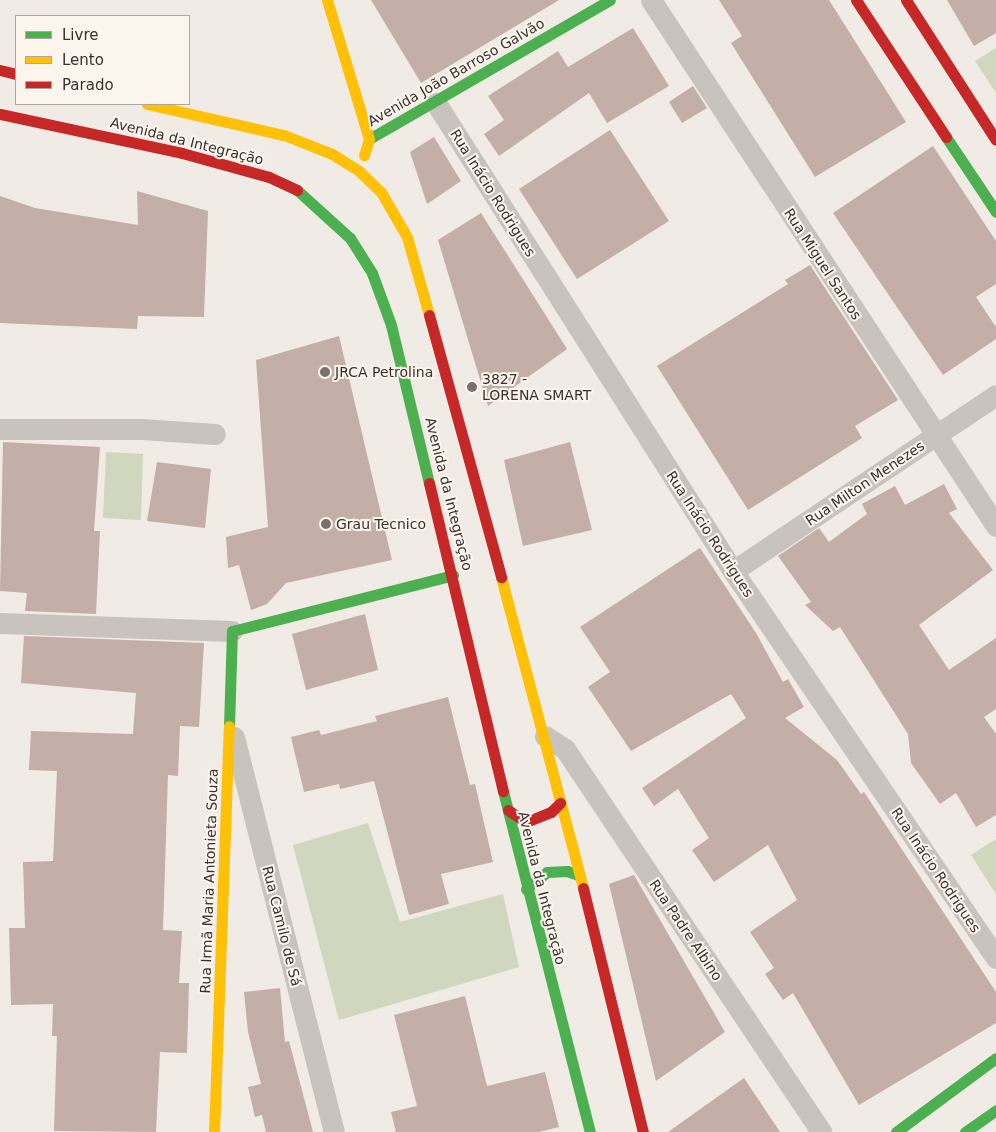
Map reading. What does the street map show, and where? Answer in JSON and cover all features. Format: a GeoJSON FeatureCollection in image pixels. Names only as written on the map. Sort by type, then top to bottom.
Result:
{"type":"FeatureCollection","features":[{"type":"Feature","properties":{"kind":"main road"},"geometry":{"type":"LineString","coordinates":[[327,0],[369,139],[359,171]]}},
{"type":"Feature","properties":{"kind":"main road","name":"Avenida João Barroso Galvão"},"geometry":{"type":"LineString","coordinates":[[369,139],[436,103],[610,0]]}},
{"type":"Feature","properties":{"kind":"main road"},"geometry":{"type":"LineString","coordinates":[[856,0],[996,212]]}},
{"type":"Feature","properties":{"kind":"main road"},"geometry":{"type":"LineString","coordinates":[[906,0],[996,140]]}},
{"type":"Feature","properties":{"kind":"main road"},"geometry":{"type":"LineString","coordinates":[[0,70],[15,74]]}},
{"type":"Feature","properties":{"kind":"main road","name":"Avenida da Integração"},"geometry":{"type":"LineString","coordinates":[[151,105],[284,135],[312,144],[359,171],[393,208],[407,237],[545,736],[560,803],[643,1132]]}},
{"type":"Feature","properties":{"kind":"main road","name":"Avenida da Integração"},"geometry":{"type":"LineString","coordinates":[[0,114],[235,165],[298,191],[324,211],[350,238],[381,293],[453,575],[526,889],[590,1132]]}},
{"type":"Feature","properties":{"kind":"main road"},"geometry":{"type":"LineString","coordinates":[[232,631],[453,575]]}},
{"type":"Feature","properties":{"kind":"main road","name":"Rua Irmã Maria Antonieta Souza"},"geometry":{"type":"LineString","coordinates":[[214,1132],[232,631]]}},
{"type":"Feature","properties":{"kind":"main road"},"geometry":{"type":"LineString","coordinates":[[508,810],[526,822],[551,812],[560,803]]}},
{"type":"Feature","properties":{"kind":"main road"},"geometry":{"type":"LineString","coordinates":[[526,889],[547,872],[568,871],[578,875]]}},
{"type":"Feature","properties":{"kind":"main road"},"geometry":{"type":"LineString","coordinates":[[896,1132],[996,1058]]}},
{"type":"Feature","properties":{"kind":"main road"},"geometry":{"type":"LineString","coordinates":[[965,1132],[996,1110]]}},
{"type":"Feature","properties":{"kind":"street","name":"Rua Miguel Santos"},"geometry":{"type":"LineString","coordinates":[[651,0],[996,526]]}},
{"type":"Feature","properties":{"kind":"street","name":"Rua Inácio Rodrigues"},"geometry":{"type":"LineString","coordinates":[[436,103],[733,571],[996,958]]}},
{"type":"Feature","properties":{"kind":"street","name":"Rua Milton Menezes"},"geometry":{"type":"LineString","coordinates":[[733,571],[936,437],[996,395]]}},
{"type":"Feature","properties":{"kind":"street"},"geometry":{"type":"LineString","coordinates":[[0,429],[141,429],[215,434]]}},
{"type":"Feature","properties":{"kind":"street"},"geometry":{"type":"LineString","coordinates":[[0,623],[232,631]]}},
{"type":"Feature","properties":{"kind":"street","name":"Rua Camilo de Sá"},"geometry":{"type":"LineString","coordinates":[[230,720],[334,1132]]}},
{"type":"Feature","properties":{"kind":"street","name":"Rua Padre Albino"},"geometry":{"type":"LineString","coordinates":[[545,736],[566,749],[821,1132]]}},
{"type":"Feature","properties":{"kind":"green space"},"geometry":{"type":"Polygon","coordinates":[[[996,48],[996,93],[975,61],[996,48]]]}},
{"type":"Feature","properties":{"kind":"green space"},"geometry":{"type":"Polygon","coordinates":[[[106,452],[143,454],[141,520],[103,518],[106,452]]]}},
{"type":"Feature","properties":{"kind":"green space"},"geometry":{"type":"Polygon","coordinates":[[[368,823],[400,922],[503,894],[519,967],[339,1020],[293,845],[368,823]]]}},
{"type":"Feature","properties":{"kind":"green space"},"geometry":{"type":"Polygon","coordinates":[[[996,839],[996,894],[971,855],[996,839]]]}},
{"type":"Feature","properties":{"kind":"building"},"geometry":{"type":"Polygon","coordinates":[[[371,0],[559,0],[421,83],[371,0]]]}},
{"type":"Feature","properties":{"kind":"building"},"geometry":{"type":"Polygon","coordinates":[[[719,0],[829,0],[906,122],[815,177],[731,43],[742,36],[719,0]]]}},
{"type":"Feature","properties":{"kind":"building"},"geometry":{"type":"Polygon","coordinates":[[[947,0],[996,0],[996,33],[974,46],[947,0]]]}},
{"type":"Feature","properties":{"kind":"building"},"geometry":{"type":"Polygon","coordinates":[[[633,28],[669,86],[607,123],[589,93],[499,156],[484,134],[504,120],[488,96],[558,51],[568,67],[633,28]]]}},
{"type":"Feature","properties":{"kind":"building"},"geometry":{"type":"Polygon","coordinates":[[[693,86],[707,108],[682,123],[669,102],[693,86]]]}},
{"type":"Feature","properties":{"kind":"building"},"geometry":{"type":"Polygon","coordinates":[[[610,130],[669,221],[577,279],[519,189],[610,130]]]}},
{"type":"Feature","properties":{"kind":"building"},"geometry":{"type":"Polygon","coordinates":[[[434,137],[461,181],[427,204],[410,152],[434,137]]]}},
{"type":"Feature","properties":{"kind":"building"},"geometry":{"type":"Polygon","coordinates":[[[933,146],[996,241],[996,284],[976,297],[996,327],[996,339],[943,375],[833,213],[933,146]]]}},
{"type":"Feature","properties":{"kind":"building"},"geometry":{"type":"Polygon","coordinates":[[[137,191],[208,211],[204,317],[138,316],[137,329],[0,323],[0,196],[35,208],[138,225],[137,191]]]}},
{"type":"Feature","properties":{"kind":"building"},"geometry":{"type":"Polygon","coordinates":[[[481,213],[567,349],[488,406],[438,240],[481,213]]]}},
{"type":"Feature","properties":{"kind":"building"},"geometry":{"type":"Polygon","coordinates":[[[810,265],[898,400],[855,426],[862,438],[748,510],[657,366],[788,284],[785,280],[810,265]]]}},
{"type":"Feature","properties":{"kind":"building","name":"Grau Tecnico"},"geometry":{"type":"Polygon","coordinates":[[[339,336],[392,560],[286,583],[267,604],[251,610],[239,565],[228,568],[226,537],[268,527],[256,360],[339,336]]]}},
{"type":"Feature","properties":{"kind":"building"},"geometry":{"type":"Polygon","coordinates":[[[3,442],[100,447],[94,531],[100,531],[96,614],[25,611],[27,593],[0,591],[3,442]]]}},
{"type":"Feature","properties":{"kind":"building"},"geometry":{"type":"Polygon","coordinates":[[[570,442],[592,530],[523,546],[504,460],[570,442]]]}},
{"type":"Feature","properties":{"kind":"building"},"geometry":{"type":"Polygon","coordinates":[[[157,462],[211,469],[205,528],[147,521],[157,462]]]}},
{"type":"Feature","properties":{"kind":"building"},"geometry":{"type":"Polygon","coordinates":[[[944,484],[957,509],[949,513],[993,570],[919,625],[949,670],[996,638],[996,709],[984,717],[996,734],[996,815],[976,827],[956,793],[940,804],[911,763],[908,734],[840,627],[833,631],[805,605],[811,602],[778,556],[819,528],[829,542],[867,514],[862,504],[895,486],[905,505],[944,484]]]}},
{"type":"Feature","properties":{"kind":"building"},"geometry":{"type":"Polygon","coordinates":[[[700,548],[756,633],[783,682],[788,679],[804,707],[785,718],[837,760],[861,794],[864,792],[996,992],[996,1023],[859,1105],[793,993],[783,1000],[765,974],[774,968],[750,932],[797,900],[768,845],[714,882],[692,850],[709,838],[678,789],[654,806],[642,788],[746,718],[731,694],[631,751],[588,687],[610,672],[580,627],[700,548]]]}},
{"type":"Feature","properties":{"kind":"building"},"geometry":{"type":"Polygon","coordinates":[[[365,614],[378,670],[306,690],[292,634],[365,614]]]}},
{"type":"Feature","properties":{"kind":"building"},"geometry":{"type":"Polygon","coordinates":[[[24,636],[204,643],[199,727],[180,726],[178,776],[168,775],[163,930],[182,931],[179,983],[189,983],[187,1053],[160,1052],[156,1132],[54,1131],[57,1036],[52,1036],[53,1004],[11,1005],[9,928],[25,928],[23,862],[53,861],[57,771],[29,770],[31,731],[133,734],[136,693],[21,683],[24,636]]]}},
{"type":"Feature","properties":{"kind":"building"},"geometry":{"type":"Polygon","coordinates":[[[448,697],[470,785],[475,784],[493,862],[441,874],[449,904],[409,915],[374,781],[340,789],[339,784],[304,792],[291,737],[319,730],[321,735],[377,721],[375,716],[448,697]]]}},
{"type":"Feature","properties":{"kind":"building"},"geometry":{"type":"Polygon","coordinates":[[[634,875],[725,1032],[656,1081],[609,884],[634,875]]]}},
{"type":"Feature","properties":{"kind":"building"},"geometry":{"type":"Polygon","coordinates":[[[280,988],[285,1042],[289,1041],[313,1132],[266,1132],[262,1115],[255,1117],[248,1087],[261,1084],[248,1032],[244,992],[280,988]]]}},
{"type":"Feature","properties":{"kind":"building"},"geometry":{"type":"Polygon","coordinates":[[[465,996],[487,1086],[545,1072],[559,1127],[539,1132],[396,1132],[391,1112],[417,1106],[394,1015],[465,996]]]}},
{"type":"Feature","properties":{"kind":"building"},"geometry":{"type":"Polygon","coordinates":[[[744,1078],[780,1132],[668,1132],[744,1078]]]}},
{"type":"Feature","properties":{"kind":"traffic: fast"},"geometry":{"type":"LineString","coordinates":[[369,139],[610,0]]}},
{"type":"Feature","properties":{"kind":"traffic: fast"},"geometry":{"type":"LineString","coordinates":[[946,137],[996,212]]}},
{"type":"Feature","properties":{"kind":"traffic: fast"},"geometry":{"type":"LineString","coordinates":[[297,190],[350,238],[372,273],[391,325],[429,483]]}},
{"type":"Feature","properties":{"kind":"traffic: fast"},"geometry":{"type":"LineString","coordinates":[[229,726],[232,631],[453,575]]}},
{"type":"Feature","properties":{"kind":"traffic: fast"},"geometry":{"type":"LineString","coordinates":[[503,791],[590,1132]]}},
{"type":"Feature","properties":{"kind":"traffic: fast"},"geometry":{"type":"LineString","coordinates":[[526,889],[547,872],[567,871],[578,875]]}},
{"type":"Feature","properties":{"kind":"traffic: fast"},"geometry":{"type":"LineString","coordinates":[[896,1132],[996,1058]]}},
{"type":"Feature","properties":{"kind":"traffic: fast"},"geometry":{"type":"LineString","coordinates":[[965,1132],[996,1110]]}},
{"type":"Feature","properties":{"kind":"traffic: slow"},"geometry":{"type":"LineString","coordinates":[[327,0],[369,139],[364,155]]}},
{"type":"Feature","properties":{"kind":"traffic: slow"},"geometry":{"type":"LineString","coordinates":[[151,105],[284,135],[332,154],[359,171],[381,192],[407,237],[429,315]]}},
{"type":"Feature","properties":{"kind":"traffic: slow"},"geometry":{"type":"LineString","coordinates":[[501,577],[583,888]]}},
{"type":"Feature","properties":{"kind":"traffic: slow"},"geometry":{"type":"LineString","coordinates":[[214,1132],[229,726]]}},
{"type":"Feature","properties":{"kind":"traffic: jam"},"geometry":{"type":"LineString","coordinates":[[856,0],[946,137]]}},
{"type":"Feature","properties":{"kind":"traffic: jam"},"geometry":{"type":"LineString","coordinates":[[906,0],[996,140]]}},
{"type":"Feature","properties":{"kind":"traffic: jam"},"geometry":{"type":"LineString","coordinates":[[0,70],[15,74]]}},
{"type":"Feature","properties":{"kind":"traffic: jam"},"geometry":{"type":"LineString","coordinates":[[0,114],[182,153],[269,177],[297,190]]}},
{"type":"Feature","properties":{"kind":"traffic: jam"},"geometry":{"type":"LineString","coordinates":[[429,315],[501,577]]}},
{"type":"Feature","properties":{"kind":"traffic: jam"},"geometry":{"type":"LineString","coordinates":[[429,483],[503,791]]}},
{"type":"Feature","properties":{"kind":"traffic: jam"},"geometry":{"type":"LineString","coordinates":[[508,810],[526,822],[551,812],[560,803]]}},
{"type":"Feature","properties":{"kind":"traffic: jam"},"geometry":{"type":"LineString","coordinates":[[583,888],[643,1132]]}},
{"type":"Feature","properties":{"kind":"place","name":"JRCA Petrolina"},"geometry":{"type":"Point","coordinates":[325,372]}},
{"type":"Feature","properties":{"kind":"place","name":"3827 - LORENA SMART"},"geometry":{"type":"Point","coordinates":[472,387]}},
{"type":"Feature","properties":{"kind":"place","name":"Grau Tecnico"},"geometry":{"type":"Point","coordinates":[326,524]}}]}
